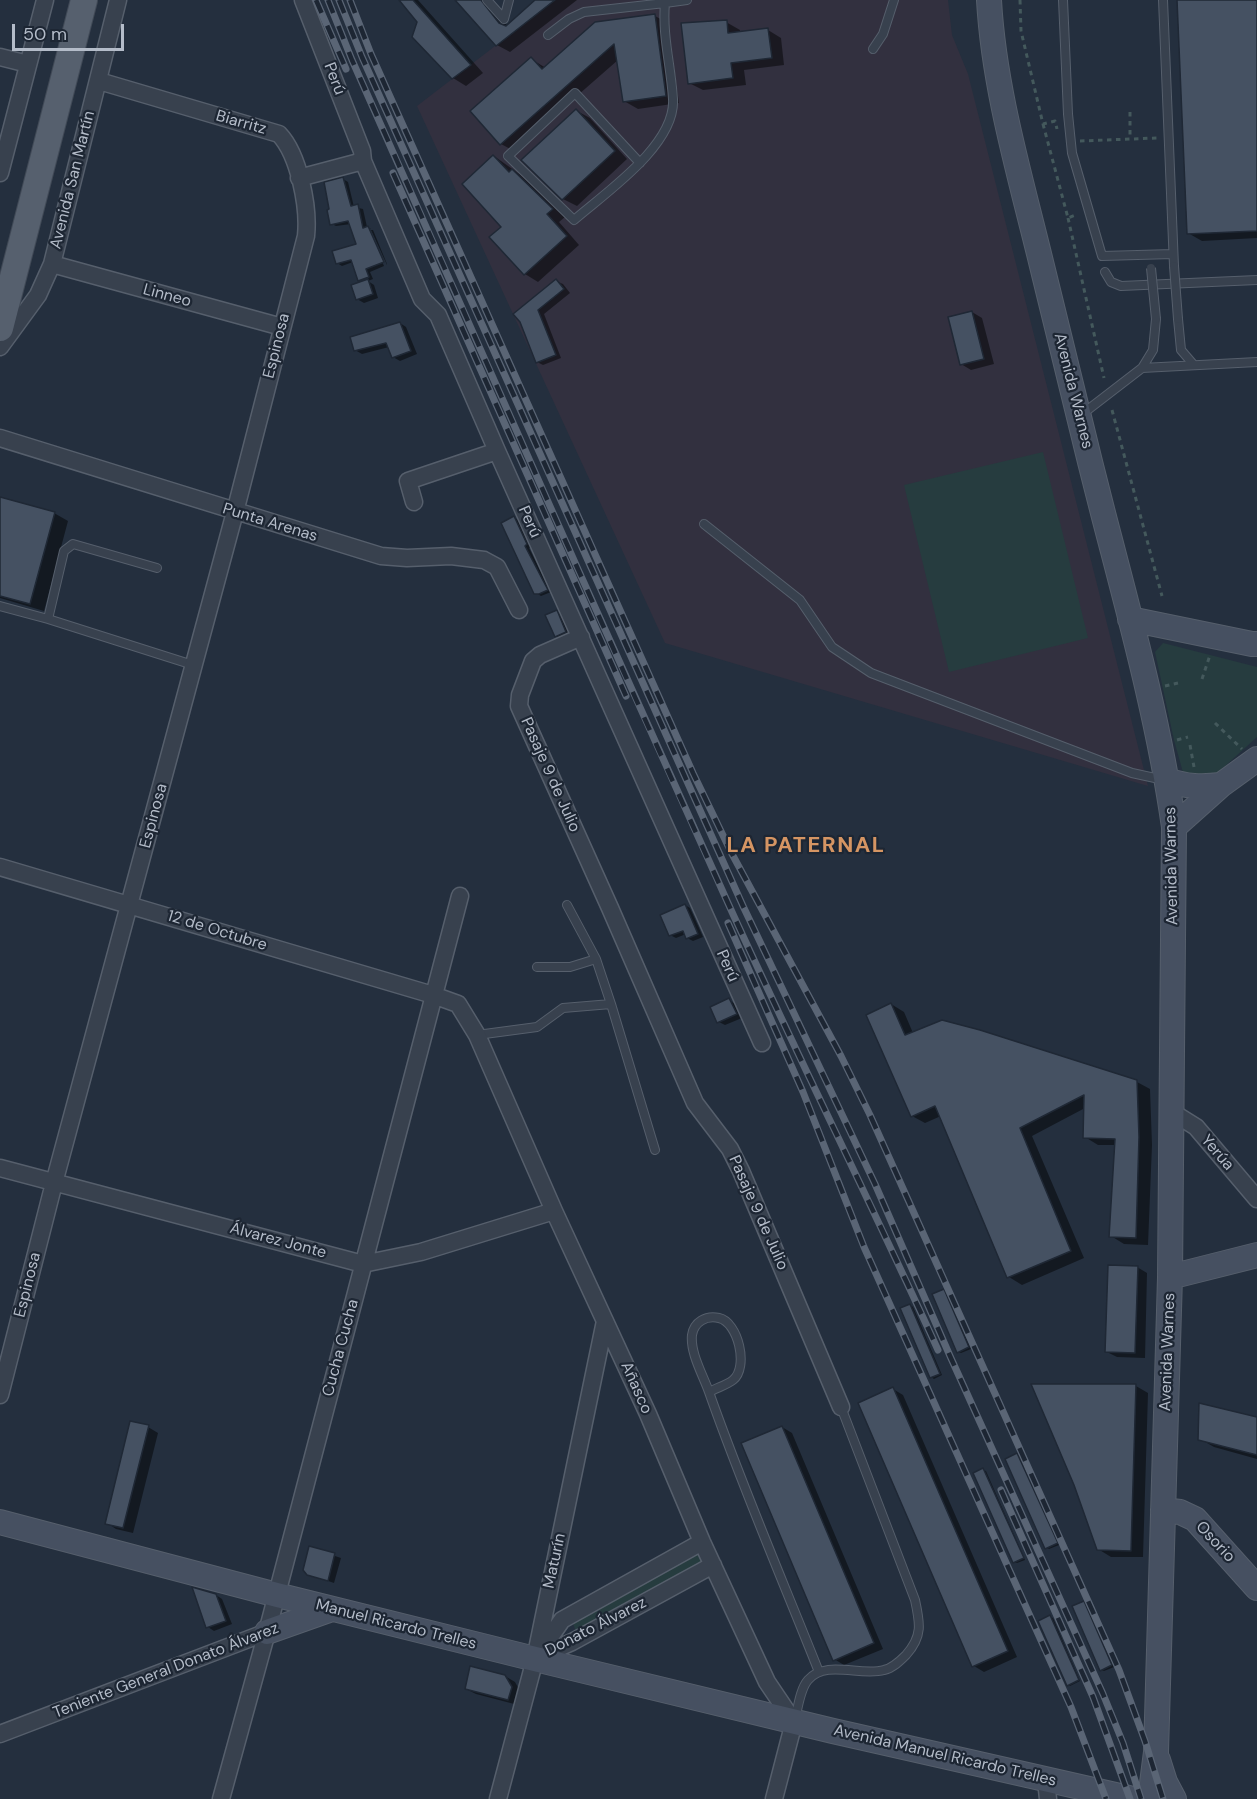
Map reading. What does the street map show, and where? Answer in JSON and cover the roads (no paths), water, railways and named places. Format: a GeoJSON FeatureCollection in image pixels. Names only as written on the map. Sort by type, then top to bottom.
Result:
{"type":"FeatureCollection","features":[{"type":"Feature","properties":{"kind":"main road","name":"Avenida San Martín"},"geometry":{"type":"LineString","coordinates":[[0,328],[84,0]]}},
{"type":"Feature","properties":{"kind":"main road","name":"Avenida Warnes"},"geometry":{"type":"LineString","coordinates":[[989,0],[1009,134],[1130,619],[1168,780],[1174,827],[1170,1277],[1156,1752],[1150,1799]]}},
{"type":"Feature","properties":{"kind":"main road"},"geometry":{"type":"LineString","coordinates":[[1130,619],[1255,645]]}},
{"type":"Feature","properties":{"kind":"main road"},"geometry":{"type":"LineString","coordinates":[[1174,827],[1253,756]]}},
{"type":"Feature","properties":{"kind":"main road"},"geometry":{"type":"LineString","coordinates":[[1168,780],[1188,786],[1221,785]]}},
{"type":"Feature","properties":{"kind":"main road"},"geometry":{"type":"LineString","coordinates":[[1170,1277],[1257,1255]]}},
{"type":"Feature","properties":{"kind":"main road","name":"Osorio"},"geometry":{"type":"LineString","coordinates":[[1163,1510],[1180,1512],[1195,1518],[1257,1588]]}},
{"type":"Feature","properties":{"kind":"main road","name":"Manuel Ricardo Trelles"},"geometry":{"type":"LineString","coordinates":[[0,1522],[332,1609],[794,1722]]}},
{"type":"Feature","properties":{"kind":"main road","name":"Teniente General Donato Álvarez"},"geometry":{"type":"LineString","coordinates":[[267,1632],[332,1609]]}},
{"type":"Feature","properties":{"kind":"main road","name":"Avenida Manuel Ricardo Trelles"},"geometry":{"type":"LineString","coordinates":[[794,1722],[1047,1790],[1131,1799]]}},
{"type":"Feature","properties":{"kind":"main road","name":"Avenida Warnes"},"geometry":{"type":"LineString","coordinates":[[1131,1799],[1156,1752]]}},
{"type":"Feature","properties":{"kind":"main road"},"geometry":{"type":"LineString","coordinates":[[1156,1752],[1165,1782],[1174,1799]]}},
{"type":"Feature","properties":{"kind":"street"},"geometry":{"type":"LineString","coordinates":[[0,173],[45,0]]}},
{"type":"Feature","properties":{"kind":"street","name":"Avenida San Martín"},"geometry":{"type":"LineString","coordinates":[[0,347],[38,295],[52,264],[118,0]]}},
{"type":"Feature","properties":{"kind":"street","name":"Perú"},"geometry":{"type":"LineString","coordinates":[[303,0],[362,151],[363,161],[422,299],[438,315],[762,1043]]}},
{"type":"Feature","properties":{"kind":"street"},"geometry":{"type":"LineString","coordinates":[[0,57],[28,64]]}},
{"type":"Feature","properties":{"kind":"street","name":"Biarritz"},"geometry":{"type":"LineString","coordinates":[[99,81],[279,134],[292,151],[307,215],[306,236]]}},
{"type":"Feature","properties":{"kind":"street"},"geometry":{"type":"LineString","coordinates":[[299,178],[363,161]]}},
{"type":"Feature","properties":{"kind":"street","name":"Espinosa"},"geometry":{"type":"LineString","coordinates":[[0,1395],[54,1183],[235,512],[306,236]]}},
{"type":"Feature","properties":{"kind":"street","name":"Linneo"},"geometry":{"type":"LineString","coordinates":[[52,264],[282,327]]}},
{"type":"Feature","properties":{"kind":"street","name":"Punta Arenas"},"geometry":{"type":"LineString","coordinates":[[0,438],[381,556],[407,558],[451,556],[484,560],[497,567],[519,610]]}},
{"type":"Feature","properties":{"kind":"street"},"geometry":{"type":"LineString","coordinates":[[414,502],[408,481],[497,451]]}},
{"type":"Feature","properties":{"kind":"street","name":"Pasaje 9 de Julio"},"geometry":{"type":"LineString","coordinates":[[581,638],[540,655],[533,661],[519,695],[519,706],[695,1103],[730,1149],[741,1171],[841,1407]]}},
{"type":"Feature","properties":{"kind":"street","name":"12 de Octubre"},"geometry":{"type":"LineString","coordinates":[[0,867],[433,995]]}},
{"type":"Feature","properties":{"kind":"street","name":"Cucha Cucha"},"geometry":{"type":"LineString","coordinates":[[221,1799],[277,1595],[460,896]]}},
{"type":"Feature","properties":{"kind":"street","name":"Añasco"},"geometry":{"type":"LineString","coordinates":[[433,995],[458,1004],[477,1035],[554,1211],[648,1414],[702,1542],[767,1682],[794,1722]]}},
{"type":"Feature","properties":{"kind":"street","name":"Yerúa"},"geometry":{"type":"LineString","coordinates":[[1172,1112],[1196,1127],[1257,1199]]}},
{"type":"Feature","properties":{"kind":"street","name":"Álvarez Jonte"},"geometry":{"type":"LineString","coordinates":[[0,1168],[363,1264],[422,1252],[554,1211]]}},
{"type":"Feature","properties":{"kind":"street","name":"Maturín"},"geometry":{"type":"LineString","coordinates":[[498,1799],[535,1659],[605,1320]]}},
{"type":"Feature","properties":{"kind":"street","name":"Donato Álvarez"},"geometry":{"type":"LineString","coordinates":[[535,1659],[562,1620],[702,1542]]}},
{"type":"Feature","properties":{"kind":"street","name":"Donato Álvarez"},"geometry":{"type":"LineString","coordinates":[[535,1659],[572,1642],[713,1565]]}},
{"type":"Feature","properties":{"kind":"street","name":"Teniente General Donato Álvarez"},"geometry":{"type":"LineString","coordinates":[[0,1734],[267,1632]]}},
{"type":"Feature","properties":{"kind":"street"},"geometry":{"type":"LineString","coordinates":[[774,1799],[794,1722]]}},
{"type":"Feature","properties":{"kind":"lane"},"geometry":{"type":"LineString","coordinates":[[487,0],[504,19],[509,0]]}},
{"type":"Feature","properties":{"kind":"lane"},"geometry":{"type":"LineString","coordinates":[[548,35],[569,19],[584,12],[687,0]]}},
{"type":"Feature","properties":{"kind":"lane"},"geometry":{"type":"LineString","coordinates":[[873,49],[883,34],[894,0]]}},
{"type":"Feature","properties":{"kind":"lane"},"geometry":{"type":"LineString","coordinates":[[1063,0],[1072,153],[1102,256],[1173,254]]}},
{"type":"Feature","properties":{"kind":"lane"},"geometry":{"type":"LineString","coordinates":[[1163,0],[1173,254],[1178,319],[1181,350],[1193,364]]}},
{"type":"Feature","properties":{"kind":"lane"},"geometry":{"type":"LineString","coordinates":[[640,163],[575,93],[508,156],[574,220],[640,163],[664,133],[671,116],[673,102],[663,21],[666,1]]}},
{"type":"Feature","properties":{"kind":"lane"},"geometry":{"type":"LineString","coordinates":[[1078,417],[1143,368],[1154,350],[1156,319],[1150,255]]}},
{"type":"Feature","properties":{"kind":"lane"},"geometry":{"type":"LineString","coordinates":[[1105,272],[1111,282],[1121,285],[1257,280]]}},
{"type":"Feature","properties":{"kind":"lane"},"geometry":{"type":"LineString","coordinates":[[1143,368],[1257,362]]}},
{"type":"Feature","properties":{"kind":"lane"},"geometry":{"type":"LineString","coordinates":[[704,524],[800,600],[832,647],[871,673],[1132,773],[1168,780]]}},
{"type":"Feature","properties":{"kind":"lane"},"geometry":{"type":"LineString","coordinates":[[48,619],[64,551],[72,544],[157,568]]}},
{"type":"Feature","properties":{"kind":"lane"},"geometry":{"type":"LineString","coordinates":[[0,606],[193,665]]}},
{"type":"Feature","properties":{"kind":"lane"},"geometry":{"type":"LineString","coordinates":[[567,905],[596,959],[655,1150]]}},
{"type":"Feature","properties":{"kind":"lane"},"geometry":{"type":"LineString","coordinates":[[537,967],[570,967],[596,959]]}},
{"type":"Feature","properties":{"kind":"lane"},"geometry":{"type":"LineString","coordinates":[[477,1035],[537,1027],[563,1008],[611,1004]]}},
{"type":"Feature","properties":{"kind":"lane"},"geometry":{"type":"LineString","coordinates":[[709,1392],[735,1379],[741,1367],[740,1347],[730,1324],[720,1318],[704,1318],[697,1323],[692,1335],[693,1347],[709,1392],[819,1672],[807,1680],[794,1722]]}},
{"type":"Feature","properties":{"kind":"lane","name":"Pasaje 9 de Julio"},"geometry":{"type":"LineString","coordinates":[[819,1672],[883,1671],[898,1663],[915,1645],[920,1626],[915,1600],[841,1407]]}},
{"type":"Feature","properties":{"kind":"railway"},"geometry":{"type":"LineString","coordinates":[[316,0],[346,69]]}},
{"type":"Feature","properties":{"kind":"railway"},"geometry":{"type":"LineString","coordinates":[[328,0],[352,60],[684,806],[757,967],[938,1350]]}},
{"type":"Feature","properties":{"kind":"railway"},"geometry":{"type":"LineString","coordinates":[[339,0],[362,57],[743,906],[875,1184],[1103,1694],[1123,1743],[1141,1799]]}},
{"type":"Feature","properties":{"kind":"railway"},"geometry":{"type":"LineString","coordinates":[[350,0],[371,54],[693,773],[731,852],[841,1056],[870,1115],[1119,1670],[1163,1799]]}},
{"type":"Feature","properties":{"kind":"railway"},"geometry":{"type":"LineString","coordinates":[[393,173],[626,696]]}},
{"type":"Feature","properties":{"kind":"railway"},"geometry":{"type":"LineString","coordinates":[[728,923],[803,1092],[864,1247],[1071,1707],[1106,1799]]}},
{"type":"Feature","properties":{"kind":"railway"},"geometry":{"type":"LineString","coordinates":[[1001,1490],[1093,1697],[1130,1799]]}},
{"type":"Feature","properties":{"kind":"district","name":"LA PATERNAL"},"geometry":{"type":"Point","coordinates":[806,846]}}]}
